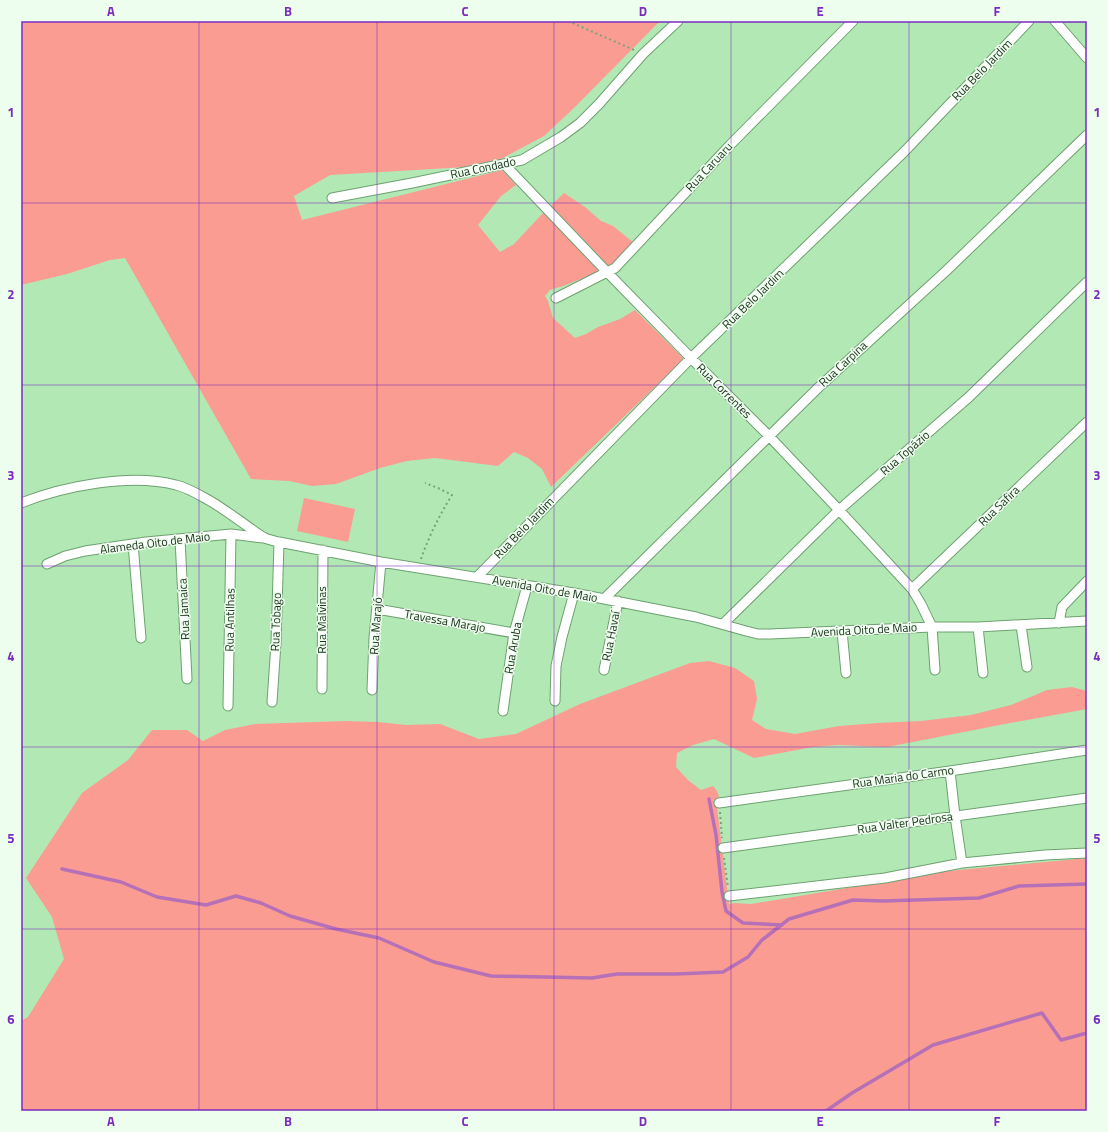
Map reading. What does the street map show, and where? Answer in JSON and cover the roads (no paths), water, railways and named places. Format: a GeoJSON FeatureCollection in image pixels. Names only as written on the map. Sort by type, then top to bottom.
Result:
{"type":"FeatureCollection","features":[{"type":"Feature","properties":{"kind":"street","name":"Rua Condado"},"geometry":{"type":"LineString","coordinates":[[332,198],[522,160],[561,137],[580,123],[599,104],[643,54],[678,21]]}},
{"type":"Feature","properties":{"kind":"street","name":"Rua Caruaru"},"geometry":{"type":"LineString","coordinates":[[556,298],[615,268],[730,145],[853,21]]}},
{"type":"Feature","properties":{"kind":"street","name":"Rua Belo Jardim"},"geometry":{"type":"LineString","coordinates":[[477,577],[691,358],[904,152],[1029,21]]}},
{"type":"Feature","properties":{"kind":"street"},"geometry":{"type":"LineString","coordinates":[[1055,21],[1087,58]]}},
{"type":"Feature","properties":{"kind":"street","name":"Rua Carpina"},"geometry":{"type":"LineString","coordinates":[[604,598],[819,387],[946,270],[1087,135]]}},
{"type":"Feature","properties":{"kind":"street","name":"Rua Correntes"},"geometry":{"type":"LineString","coordinates":[[504,164],[839,510],[912,589],[932,627]]}},
{"type":"Feature","properties":{"kind":"street","name":"Rua Topázio"},"geometry":{"type":"LineString","coordinates":[[723,624],[839,510],[969,397],[1087,282]]}},
{"type":"Feature","properties":{"kind":"street","name":"Rua Safira"},"geometry":{"type":"LineString","coordinates":[[912,589],[1087,422]]}},
{"type":"Feature","properties":{"kind":"street","name":"Avenida Oito de Maio"},"geometry":{"type":"LineString","coordinates":[[21,503],[37,497],[79,487],[115,481],[140,480],[161,482],[177,485],[193,492],[264,538],[279,542],[381,562],[604,598],[696,617],[758,634],[932,627],[978,627],[1087,621]]}},
{"type":"Feature","properties":{"kind":"street","name":"Alameda Oito de Maio"},"geometry":{"type":"LineString","coordinates":[[47,564],[65,556],[85,551],[133,544],[231,534],[264,538]]}},
{"type":"Feature","properties":{"kind":"street","name":"Rua Antilhas"},"geometry":{"type":"LineString","coordinates":[[228,706],[231,534]]}},
{"type":"Feature","properties":{"kind":"street","name":"Rua Jamaica"},"geometry":{"type":"LineString","coordinates":[[180,539],[187,678]]}},
{"type":"Feature","properties":{"kind":"street","name":"Rua Tobago"},"geometry":{"type":"LineString","coordinates":[[272,702],[276,643],[279,542]]}},
{"type":"Feature","properties":{"kind":"street"},"geometry":{"type":"LineString","coordinates":[[133,544],[141,638]]}},
{"type":"Feature","properties":{"kind":"street","name":"Rua Malvinas"},"geometry":{"type":"LineString","coordinates":[[322,689],[323,550]]}},
{"type":"Feature","properties":{"kind":"street","name":"Rua Marajó"},"geometry":{"type":"LineString","coordinates":[[372,690],[376,609],[381,562]]}},
{"type":"Feature","properties":{"kind":"street"},"geometry":{"type":"LineString","coordinates":[[1059,623],[1062,607],[1087,581]]}},
{"type":"Feature","properties":{"kind":"street","name":"Rua Aruba"},"geometry":{"type":"LineString","coordinates":[[503,711],[514,633],[527,586]]}},
{"type":"Feature","properties":{"kind":"street"},"geometry":{"type":"LineString","coordinates":[[555,701],[556,666],[574,593]]}},
{"type":"Feature","properties":{"kind":"street","name":"Rua Havaí"},"geometry":{"type":"LineString","coordinates":[[604,670],[618,601]]}},
{"type":"Feature","properties":{"kind":"street","name":"Travessa Marajo"},"geometry":{"type":"LineString","coordinates":[[376,609],[514,633]]}},
{"type":"Feature","properties":{"kind":"street"},"geometry":{"type":"LineString","coordinates":[[1021,624],[1027,667]]}},
{"type":"Feature","properties":{"kind":"street"},"geometry":{"type":"LineString","coordinates":[[932,627],[935,670]]}},
{"type":"Feature","properties":{"kind":"street"},"geometry":{"type":"LineString","coordinates":[[978,627],[983,673]]}},
{"type":"Feature","properties":{"kind":"street"},"geometry":{"type":"LineString","coordinates":[[842,631],[846,673]]}},
{"type":"Feature","properties":{"kind":"street","name":"Rua Maria do Carmo"},"geometry":{"type":"LineString","coordinates":[[718,803],[950,771],[1087,750]]}},
{"type":"Feature","properties":{"kind":"street"},"geometry":{"type":"LineString","coordinates":[[950,771],[962,862]]}},
{"type":"Feature","properties":{"kind":"street","name":"Rua Valter Pedrosa"},"geometry":{"type":"LineString","coordinates":[[723,848],[1087,798]]}},
{"type":"Feature","properties":{"kind":"street"},"geometry":{"type":"LineString","coordinates":[[729,896],[885,878],[962,862],[1087,853]]}},
{"type":"Feature","properties":{"kind":"waterway"},"geometry":{"type":"LineString","coordinates":[[709,799],[716,835],[722,892],[726,911],[743,923],[782,925]]}},
{"type":"Feature","properties":{"kind":"waterway"},"geometry":{"type":"LineString","coordinates":[[62,869],[121,882],[157,897],[206,905],[236,896],[261,903],[290,916],[336,929],[379,938],[434,962],[491,976],[592,978],[617,974],[723,972],[748,957],[762,940],[789,919],[853,900],[883,901],[979,898],[1019,886],[1087,884]]}},
{"type":"Feature","properties":{"kind":"waterway"},"geometry":{"type":"LineString","coordinates":[[826,1111],[852,1093],[933,1045],[1042,1013],[1061,1040],[1087,1033]]}}]}
